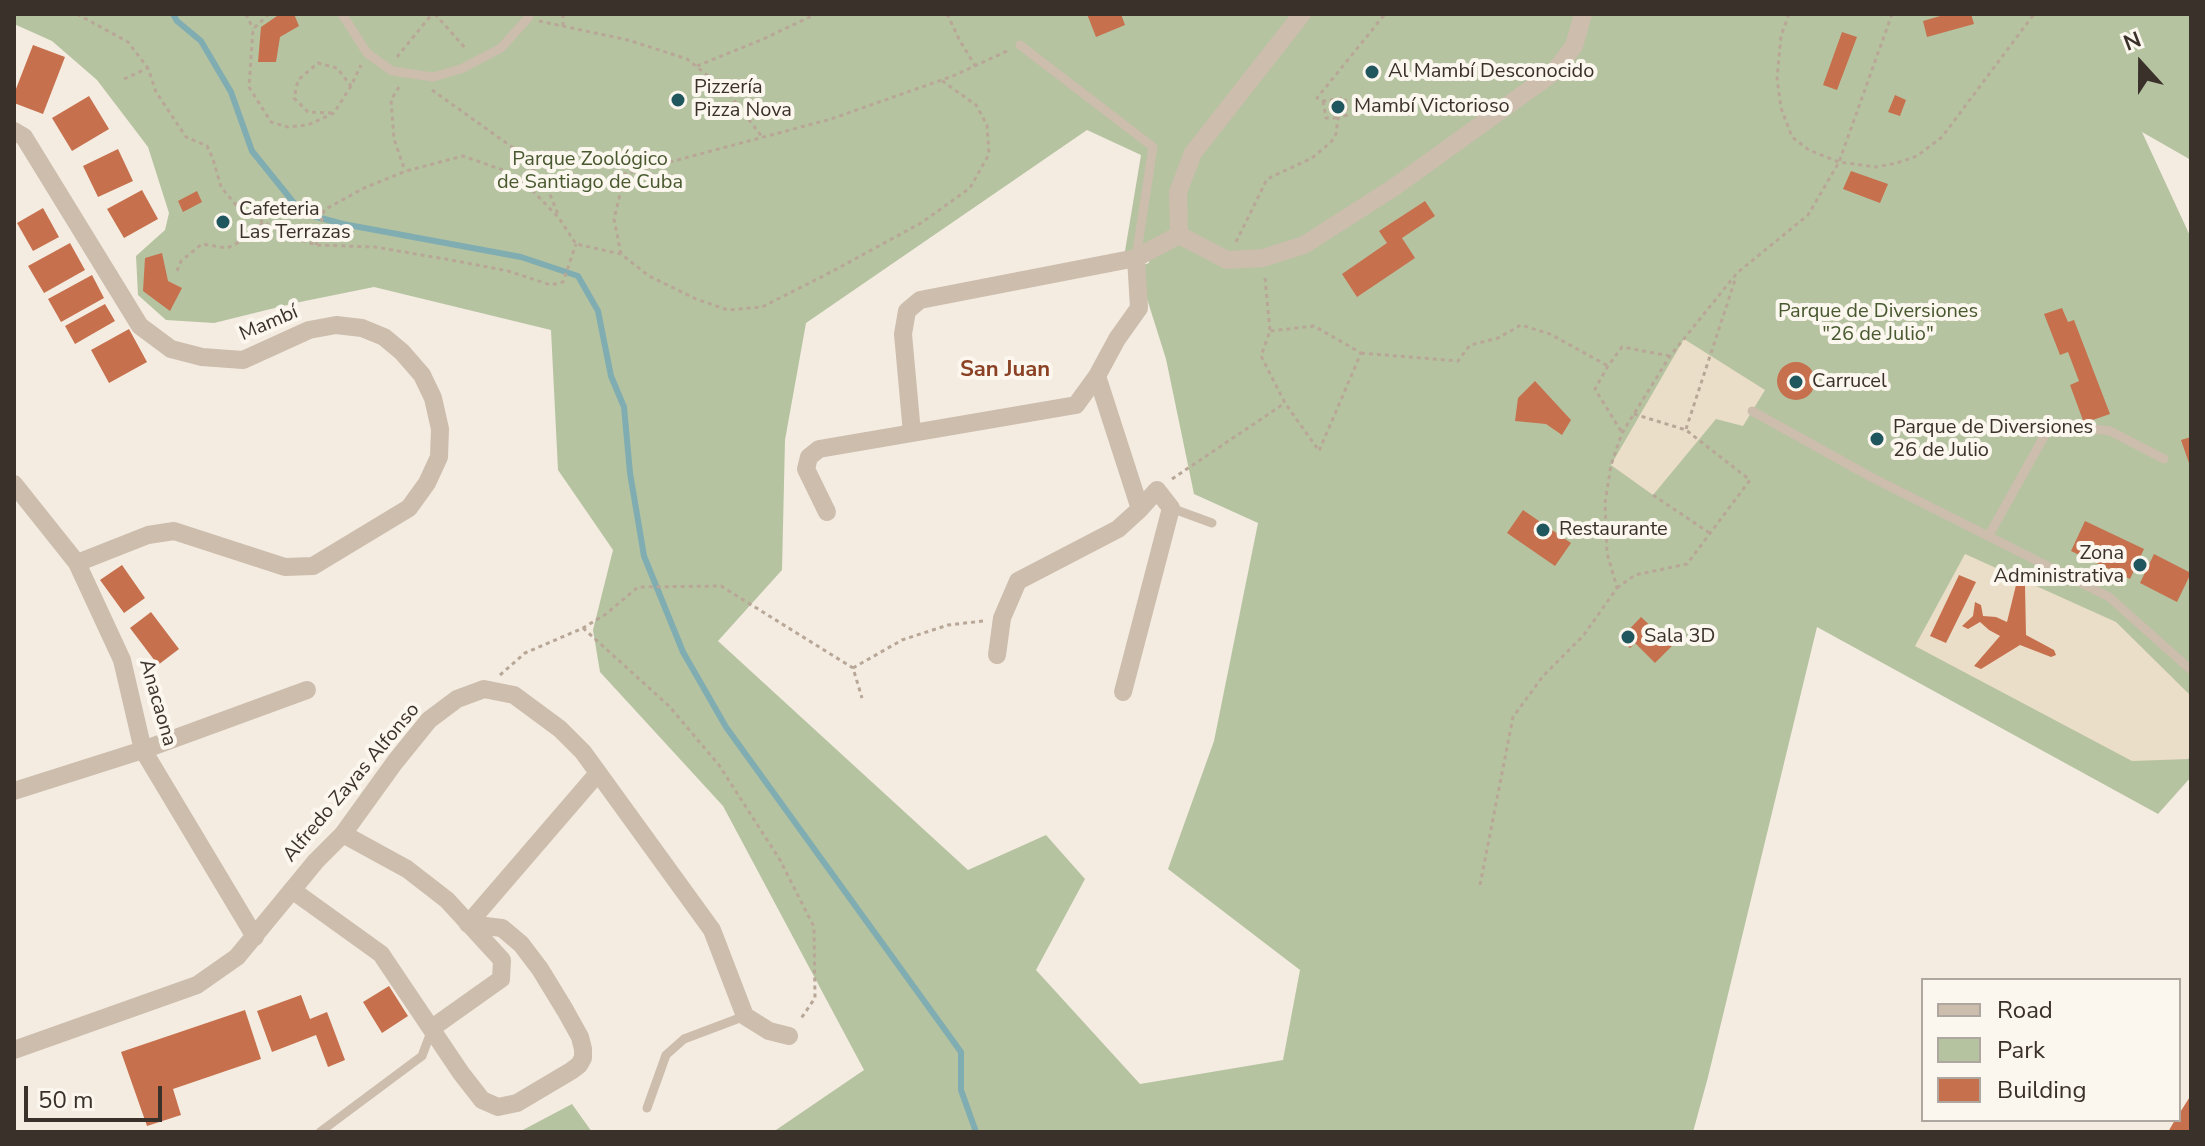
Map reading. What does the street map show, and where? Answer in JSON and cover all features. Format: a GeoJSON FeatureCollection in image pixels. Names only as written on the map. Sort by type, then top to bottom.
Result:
{"type":"FeatureCollection","features":[{"type":"Feature","properties":{"kind":"street"},"geometry":{"type":"LineString","coordinates":[[1179,235],[1178,192],[1193,153],[1302,14]]}},
{"type":"Feature","properties":{"kind":"street"},"geometry":{"type":"LineString","coordinates":[[1179,235],[1227,260],[1263,258],[1304,245],[1393,188],[1554,72],[1574,46],[1583,14]]}},
{"type":"Feature","properties":{"kind":"street","name":"Mambí"},"geometry":{"type":"LineString","coordinates":[[14,131],[24,137],[140,326],[171,349],[202,357],[243,360],[309,330],[336,325],[362,328],[384,337],[422,375],[433,398],[440,429],[439,457],[427,483],[409,508],[313,566],[285,567],[174,531],[148,535],[77,563]]}},
{"type":"Feature","properties":{"kind":"street"},"geometry":{"type":"LineString","coordinates":[[912,433],[903,334],[907,311],[920,300],[1136,258],[1179,235]]}},
{"type":"Feature","properties":{"kind":"street"},"geometry":{"type":"LineString","coordinates":[[827,512],[806,469],[809,457],[819,449],[1076,405],[1139,308],[1136,258]]}},
{"type":"Feature","properties":{"kind":"street"},"geometry":{"type":"LineString","coordinates":[[1097,376],[1140,509]]}},
{"type":"Feature","properties":{"kind":"street","name":"Anacaona"},"geometry":{"type":"LineString","coordinates":[[14,484],[77,563],[122,660],[143,750],[255,937]]}},
{"type":"Feature","properties":{"kind":"street"},"geometry":{"type":"LineString","coordinates":[[997,655],[1002,618],[1018,581],[1118,529],[1157,490],[1171,508],[1123,692]]}},
{"type":"Feature","properties":{"kind":"street"},"geometry":{"type":"LineString","coordinates":[[484,689],[514,695],[575,744],[712,930],[745,1016],[769,1031],[789,1036]]}},
{"type":"Feature","properties":{"kind":"street","name":"Alfredo Zayas Alfonso"},"geometry":{"type":"LineString","coordinates":[[14,1050],[197,985],[237,957],[343,834],[429,720],[457,699],[484,689]]}},
{"type":"Feature","properties":{"kind":"street"},"geometry":{"type":"LineString","coordinates":[[14,791],[143,750],[307,690]]}},
{"type":"Feature","properties":{"kind":"street"},"geometry":{"type":"LineString","coordinates":[[468,924],[598,773]]}},
{"type":"Feature","properties":{"kind":"street"},"geometry":{"type":"LineString","coordinates":[[343,834],[407,869],[447,900],[502,960],[501,979],[432,1028]]}},
{"type":"Feature","properties":{"kind":"street"},"geometry":{"type":"LineString","coordinates":[[292,890],[381,954],[482,1100],[498,1107],[517,1103],[579,1065],[583,1058],[580,1037],[540,969],[521,944],[502,928],[468,924]]}},
{"type":"Feature","properties":{"kind":"lane"},"geometry":{"type":"LineString","coordinates":[[342,14],[367,53],[392,71],[433,77],[461,69],[501,48],[528,16]]}},
{"type":"Feature","properties":{"kind":"lane"},"geometry":{"type":"LineString","coordinates":[[1020,45],[1153,147],[1136,258]]}},
{"type":"Feature","properties":{"kind":"lane"},"geometry":{"type":"LineString","coordinates":[[1752,411],[1871,477],[2109,597],[2191,670]]}},
{"type":"Feature","properties":{"kind":"lane"},"geometry":{"type":"LineString","coordinates":[[1989,535],[2051,424],[2110,431],[2164,459]]}},
{"type":"Feature","properties":{"kind":"lane"},"geometry":{"type":"LineString","coordinates":[[1171,508],[1212,523]]}},
{"type":"Feature","properties":{"kind":"lane"},"geometry":{"type":"LineString","coordinates":[[647,1108],[666,1055],[684,1039],[745,1016]]}},
{"type":"Feature","properties":{"kind":"lane"},"geometry":{"type":"LineString","coordinates":[[320,1132],[422,1056],[432,1028]]}},
{"type":"Feature","properties":{"kind":"path"},"geometry":{"type":"LineString","coordinates":[[77,14],[128,42],[148,68],[156,92],[186,137],[207,146],[221,187],[236,205],[288,236],[316,245],[375,247],[508,271],[551,285],[563,282],[576,244]]}},
{"type":"Feature","properties":{"kind":"path"},"geometry":{"type":"LineString","coordinates":[[246,14],[253,29],[249,87],[271,122],[288,127],[308,125],[334,113],[367,53]]}},
{"type":"Feature","properties":{"kind":"path"},"geometry":{"type":"LineString","coordinates":[[253,29],[269,14]]}},
{"type":"Feature","properties":{"kind":"path"},"geometry":{"type":"LineString","coordinates":[[383,64],[397,57],[434,14],[477,61]]}},
{"type":"Feature","properties":{"kind":"path"},"geometry":{"type":"LineString","coordinates":[[563,14],[563,26]]}},
{"type":"Feature","properties":{"kind":"path"},"geometry":{"type":"LineString","coordinates":[[697,66],[816,14]]}},
{"type":"Feature","properties":{"kind":"path"},"geometry":{"type":"LineString","coordinates":[[947,14],[976,67]]}},
{"type":"Feature","properties":{"kind":"path"},"geometry":{"type":"LineString","coordinates":[[1323,101],[1326,118],[1347,115],[1345,98],[1323,101],[1317,98],[1385,14]]}},
{"type":"Feature","properties":{"kind":"path"},"geometry":{"type":"LineString","coordinates":[[1789,14],[1781,36],[1777,78],[1781,108],[1792,137],[1809,150],[1839,162],[1876,167],[1917,156],[1942,137],[2034,14]]}},
{"type":"Feature","properties":{"kind":"path"},"geometry":{"type":"LineString","coordinates":[[1617,588],[1607,553],[1605,503],[1611,465],[1622,433],[1670,356],[1737,273],[1808,215],[1839,162],[1892,14]]}},
{"type":"Feature","properties":{"kind":"path"},"geometry":{"type":"LineString","coordinates":[[528,16],[628,40],[687,59],[726,90],[763,138]]}},
{"type":"Feature","properties":{"kind":"path"},"geometry":{"type":"LineString","coordinates":[[621,254],[614,219],[625,174],[831,119],[976,67],[1020,45]]}},
{"type":"Feature","properties":{"kind":"path"},"geometry":{"type":"LineString","coordinates":[[334,113],[308,112],[294,98],[298,80],[318,63],[337,68],[351,86]]}},
{"type":"Feature","properties":{"kind":"path"},"geometry":{"type":"LineString","coordinates":[[124,79],[148,68]]}},
{"type":"Feature","properties":{"kind":"path"},"geometry":{"type":"LineString","coordinates":[[406,171],[394,139],[391,100],[409,74],[519,152],[547,187],[559,218]]}},
{"type":"Feature","properties":{"kind":"path"},"geometry":{"type":"LineString","coordinates":[[316,245],[324,210],[364,188],[406,171],[463,156],[503,170],[528,186],[559,218],[576,244],[621,254],[649,276],[696,299],[728,310],[762,307],[888,242],[970,188],[989,154],[987,125],[976,105],[941,80]]}},
{"type":"Feature","properties":{"kind":"path"},"geometry":{"type":"LineString","coordinates":[[1227,260],[1267,179],[1312,158],[1331,142],[1336,134],[1338,118]]}},
{"type":"Feature","properties":{"kind":"path"},"geometry":{"type":"LineString","coordinates":[[177,271],[181,261],[202,244],[227,248],[252,236],[263,222]]}},
{"type":"Feature","properties":{"kind":"path"},"geometry":{"type":"LineString","coordinates":[[1263,258],[1270,331],[1261,356],[1285,403],[1319,451],[1361,353]]}},
{"type":"Feature","properties":{"kind":"path"},"geometry":{"type":"LineString","coordinates":[[1686,430],[1737,273]]}},
{"type":"Feature","properties":{"kind":"path"},"geometry":{"type":"LineString","coordinates":[[1270,331],[1314,326],[1361,353],[1458,361],[1470,345],[1498,338],[1521,325],[1550,334],[1608,366]]}},
{"type":"Feature","properties":{"kind":"path"},"geometry":{"type":"LineString","coordinates":[[1622,433],[1595,389],[1608,366],[1622,347],[1670,356]]}},
{"type":"Feature","properties":{"kind":"path"},"geometry":{"type":"LineString","coordinates":[[1157,490],[1285,403]]}},
{"type":"Feature","properties":{"kind":"path"},"geometry":{"type":"LineString","coordinates":[[1480,885],[1513,717],[1543,676],[1583,636],[1617,588],[1635,575],[1687,564],[1750,480],[1686,430],[1633,414]]}},
{"type":"Feature","properties":{"kind":"path"},"geometry":{"type":"LineString","coordinates":[[1653,495],[1711,534]]}},
{"type":"Feature","properties":{"kind":"path"},"geometry":{"type":"LineString","coordinates":[[484,689],[525,653],[583,628],[606,614],[638,587],[721,586],[853,668],[862,698]]}},
{"type":"Feature","properties":{"kind":"path"},"geometry":{"type":"LineString","coordinates":[[853,668],[902,640],[948,625],[1002,618]]}},
{"type":"Feature","properties":{"kind":"path"},"geometry":{"type":"LineString","coordinates":[[583,628],[669,706],[719,765],[780,860],[814,927],[815,998],[789,1036]]}},
{"type":"Feature","properties":{"kind":"green space"},"geometry":{"type":"Polygon","coordinates":[[[14,14],[2191,14],[2191,160],[2142,132],[2191,238],[2191,777],[2158,814],[1817,627],[1693,1132],[773,1132],[864,1070],[723,806],[600,672],[593,630],[613,550],[558,470],[551,330],[374,287],[214,323],[166,320],[138,295],[136,256],[165,230],[169,213],[148,147],[97,80],[52,41],[14,24],[14,14]],[[1087,130],[806,323],[785,440],[782,570],[718,641],[968,870],[1046,835],[1085,879],[1036,970],[1140,1084],[1283,1060],[1300,970],[1168,869],[1214,741],[1258,523],[1194,494],[1166,359],[1137,267],[1149,263],[1150,251],[1124,257],[1141,155],[1087,130]]]}},
{"type":"Feature","properties":{"kind":"green space"},"geometry":{"type":"Polygon","coordinates":[[[572,1104],[592,1132],[519,1132],[572,1104]]]}},
{"type":"Feature","properties":{"kind":"shaded area"},"geometry":{"type":"Polygon","coordinates":[[[1684,339],[1765,390],[1743,426],[1716,419],[1653,495],[1611,465],[1684,339]]]}},
{"type":"Feature","properties":{"kind":"shaded area"},"geometry":{"type":"Polygon","coordinates":[[[1965,554],[2116,622],[2191,696],[2191,755],[2188,759],[2132,761],[1915,646],[1965,554]]]}},
{"type":"Feature","properties":{"kind":"building"},"geometry":{"type":"Polygon","coordinates":[[[280,14],[294,14],[299,26],[280,37],[276,62],[258,62],[261,27],[280,14]]]}},
{"type":"Feature","properties":{"kind":"building"},"geometry":{"type":"Polygon","coordinates":[[[1087,14],[1121,14],[1125,25],[1096,37],[1087,14]]]}},
{"type":"Feature","properties":{"kind":"building"},"geometry":{"type":"Polygon","coordinates":[[[1947,14],[1971,14],[1974,24],[1927,37],[1923,21],[1947,14]]]}},
{"type":"Feature","properties":{"kind":"building"},"geometry":{"type":"Polygon","coordinates":[[[1842,32],[1857,37],[1837,90],[1823,85],[1842,32]]]}},
{"type":"Feature","properties":{"kind":"building"},"geometry":{"type":"Polygon","coordinates":[[[33,45],[65,57],[43,114],[14,103],[14,94],[33,45]]]}},
{"type":"Feature","properties":{"kind":"building"},"geometry":{"type":"Polygon","coordinates":[[[1895,95],[1906,100],[1900,116],[1888,112],[1895,95]]]}},
{"type":"Feature","properties":{"kind":"building"},"geometry":{"type":"Polygon","coordinates":[[[89,96],[109,129],[72,151],[52,118],[89,96]]]}},
{"type":"Feature","properties":{"kind":"building"},"geometry":{"type":"Polygon","coordinates":[[[118,149],[133,181],[98,197],[83,166],[118,149]]]}},
{"type":"Feature","properties":{"kind":"building"},"geometry":{"type":"Polygon","coordinates":[[[1851,171],[1888,184],[1880,203],[1843,189],[1851,171]]]}},
{"type":"Feature","properties":{"kind":"building"},"geometry":{"type":"Polygon","coordinates":[[[142,190],[158,219],[124,238],[107,209],[142,190]]]}},
{"type":"Feature","properties":{"kind":"building"},"geometry":{"type":"Polygon","coordinates":[[[197,191],[202,202],[183,212],[178,201],[197,191]]]}},
{"type":"Feature","properties":{"kind":"building"},"geometry":{"type":"Polygon","coordinates":[[[1425,201],[1435,216],[1402,238],[1415,258],[1357,297],[1342,274],[1387,243],[1379,231],[1425,201]]]}},
{"type":"Feature","properties":{"kind":"building"},"geometry":{"type":"Polygon","coordinates":[[[43,208],[59,237],[33,251],[17,223],[43,208]]]}},
{"type":"Feature","properties":{"kind":"building"},"geometry":{"type":"Polygon","coordinates":[[[70,243],[85,270],[44,293],[28,266],[70,243]]]}},
{"type":"Feature","properties":{"kind":"building"},"geometry":{"type":"Polygon","coordinates":[[[162,253],[168,281],[182,288],[170,311],[143,291],[145,258],[162,253]]]}},
{"type":"Feature","properties":{"kind":"building"},"geometry":{"type":"Polygon","coordinates":[[[92,275],[104,298],[61,322],[48,299],[92,275]]]}},
{"type":"Feature","properties":{"kind":"building"},"geometry":{"type":"Polygon","coordinates":[[[105,304],[115,321],[75,344],[65,326],[105,304]]]}},
{"type":"Feature","properties":{"kind":"building"},"geometry":{"type":"Polygon","coordinates":[[[2062,308],[2068,322],[2074,320],[2110,414],[2084,423],[2070,385],[2079,381],[2068,352],[2060,355],[2044,314],[2062,308]]]}},
{"type":"Feature","properties":{"kind":"building"},"geometry":{"type":"Polygon","coordinates":[[[129,329],[147,362],[109,383],[91,350],[129,329]]]}},
{"type":"Feature","properties":{"kind":"building","name":"Carrucel"},"geometry":{"type":"Polygon","coordinates":[[[1796,362],[1810,367],[1815,381],[1810,395],[1796,400],[1782,395],[1777,381],[1782,367],[1796,362]]]}},
{"type":"Feature","properties":{"kind":"building"},"geometry":{"type":"Polygon","coordinates":[[[1535,381],[1571,420],[1562,435],[1546,424],[1515,421],[1518,398],[1535,381]]]}},
{"type":"Feature","properties":{"kind":"building"},"geometry":{"type":"Polygon","coordinates":[[[2191,437],[2191,469],[2181,440],[2191,437]]]}},
{"type":"Feature","properties":{"kind":"building"},"geometry":{"type":"Polygon","coordinates":[[[1523,510],[1571,543],[1555,566],[1507,533],[1523,510]]]}},
{"type":"Feature","properties":{"kind":"building"},"geometry":{"type":"Polygon","coordinates":[[[2085,521],[2144,549],[2130,579],[2071,551],[2085,521]]]}},
{"type":"Feature","properties":{"kind":"building"},"geometry":{"type":"Polygon","coordinates":[[[2154,554],[2191,573],[2177,602],[2140,583],[2154,554]]]}},
{"type":"Feature","properties":{"kind":"building"},"geometry":{"type":"Polygon","coordinates":[[[122,565],[145,598],[124,613],[100,580],[122,565]]]}},
{"type":"Feature","properties":{"kind":"building"},"geometry":{"type":"Polygon","coordinates":[[[1959,575],[1976,582],[1946,643],[1930,636],[1959,575]]]}},
{"type":"Feature","properties":{"kind":"building"},"geometry":{"type":"Polygon","coordinates":[[[2017,581],[2025,585],[2026,635],[2054,650],[2056,655],[2051,657],[2020,645],[1981,669],[1974,666],[2000,636],[1980,622],[1968,629],[1962,626],[1973,616],[1975,602],[1981,605],[1983,616],[2007,622],[2017,581]]]}},
{"type":"Feature","properties":{"kind":"building"},"geometry":{"type":"Polygon","coordinates":[[[151,612],[179,649],[158,665],[130,628],[151,612]]]}},
{"type":"Feature","properties":{"kind":"building"},"geometry":{"type":"Polygon","coordinates":[[[1641,617],[1672,646],[1655,663],[1635,643],[1630,648],[1620,639],[1641,617]]]}},
{"type":"Feature","properties":{"kind":"building"},"geometry":{"type":"Polygon","coordinates":[[[389,986],[408,1016],[382,1033],[363,1002],[389,986]]]}},
{"type":"Feature","properties":{"kind":"building"},"geometry":{"type":"Polygon","coordinates":[[[301,995],[310,1019],[327,1012],[345,1060],[328,1067],[316,1035],[272,1052],[257,1011],[301,995]]]}},
{"type":"Feature","properties":{"kind":"building"},"geometry":{"type":"Polygon","coordinates":[[[245,1010],[261,1059],[173,1089],[181,1115],[147,1126],[121,1052],[245,1010]]]}},
{"type":"Feature","properties":{"kind":"building"},"geometry":{"type":"Polygon","coordinates":[[[2191,1095],[2191,1132],[2168,1132],[2174,1122],[2181,1122],[2181,1111],[2191,1095]]]}},
{"type":"Feature","properties":{"kind":"waterway"},"geometry":{"type":"LineString","coordinates":[[173,14],[201,41],[231,92],[252,151],[302,213],[343,224],[521,257],[578,276],[598,311],[611,376],[624,407],[630,473],[644,556],[683,652],[726,727],[961,1052],[961,1090],[976,1132]]}},
{"type":"Feature","properties":{"kind":"place","name":"Al Mambí Desconocido"},"geometry":{"type":"Point","coordinates":[1372,72]}},
{"type":"Feature","properties":{"kind":"place","name":"Pizzería Pizza Nova"},"geometry":{"type":"Point","coordinates":[678,100]}},
{"type":"Feature","properties":{"kind":"place","name":"Mambí Victorioso"},"geometry":{"type":"Point","coordinates":[1338,107]}},
{"type":"Feature","properties":{"kind":"place","name":"Cafeteria Las Terrazas"},"geometry":{"type":"Point","coordinates":[223,222]}},
{"type":"Feature","properties":{"kind":"place","name":"Carrucel"},"geometry":{"type":"Point","coordinates":[1796,382]}},
{"type":"Feature","properties":{"kind":"place","name":"Parque de Diversiones 26 de Julio"},"geometry":{"type":"Point","coordinates":[1877,439]}},
{"type":"Feature","properties":{"kind":"place","name":"Restaurante"},"geometry":{"type":"Point","coordinates":[1543,530]}},
{"type":"Feature","properties":{"kind":"place","name":"Zona Administrativa"},"geometry":{"type":"Point","coordinates":[2140,565]}},
{"type":"Feature","properties":{"kind":"place","name":"Sala 3D"},"geometry":{"type":"Point","coordinates":[1628,637]}},
{"type":"Feature","properties":{"kind":"district","name":"San Juan"},"geometry":{"type":"Point","coordinates":[1005,371]}},
{"type":"Feature","properties":{"kind":"park label","name":"Parque Zoológico de Santiago de Cuba"},"geometry":{"type":"Point","coordinates":[590,172]}},
{"type":"Feature","properties":{"kind":"park label","name":"Parque de Diversiones \"26 de Julio\""},"geometry":{"type":"Point","coordinates":[1878,324]}}]}
